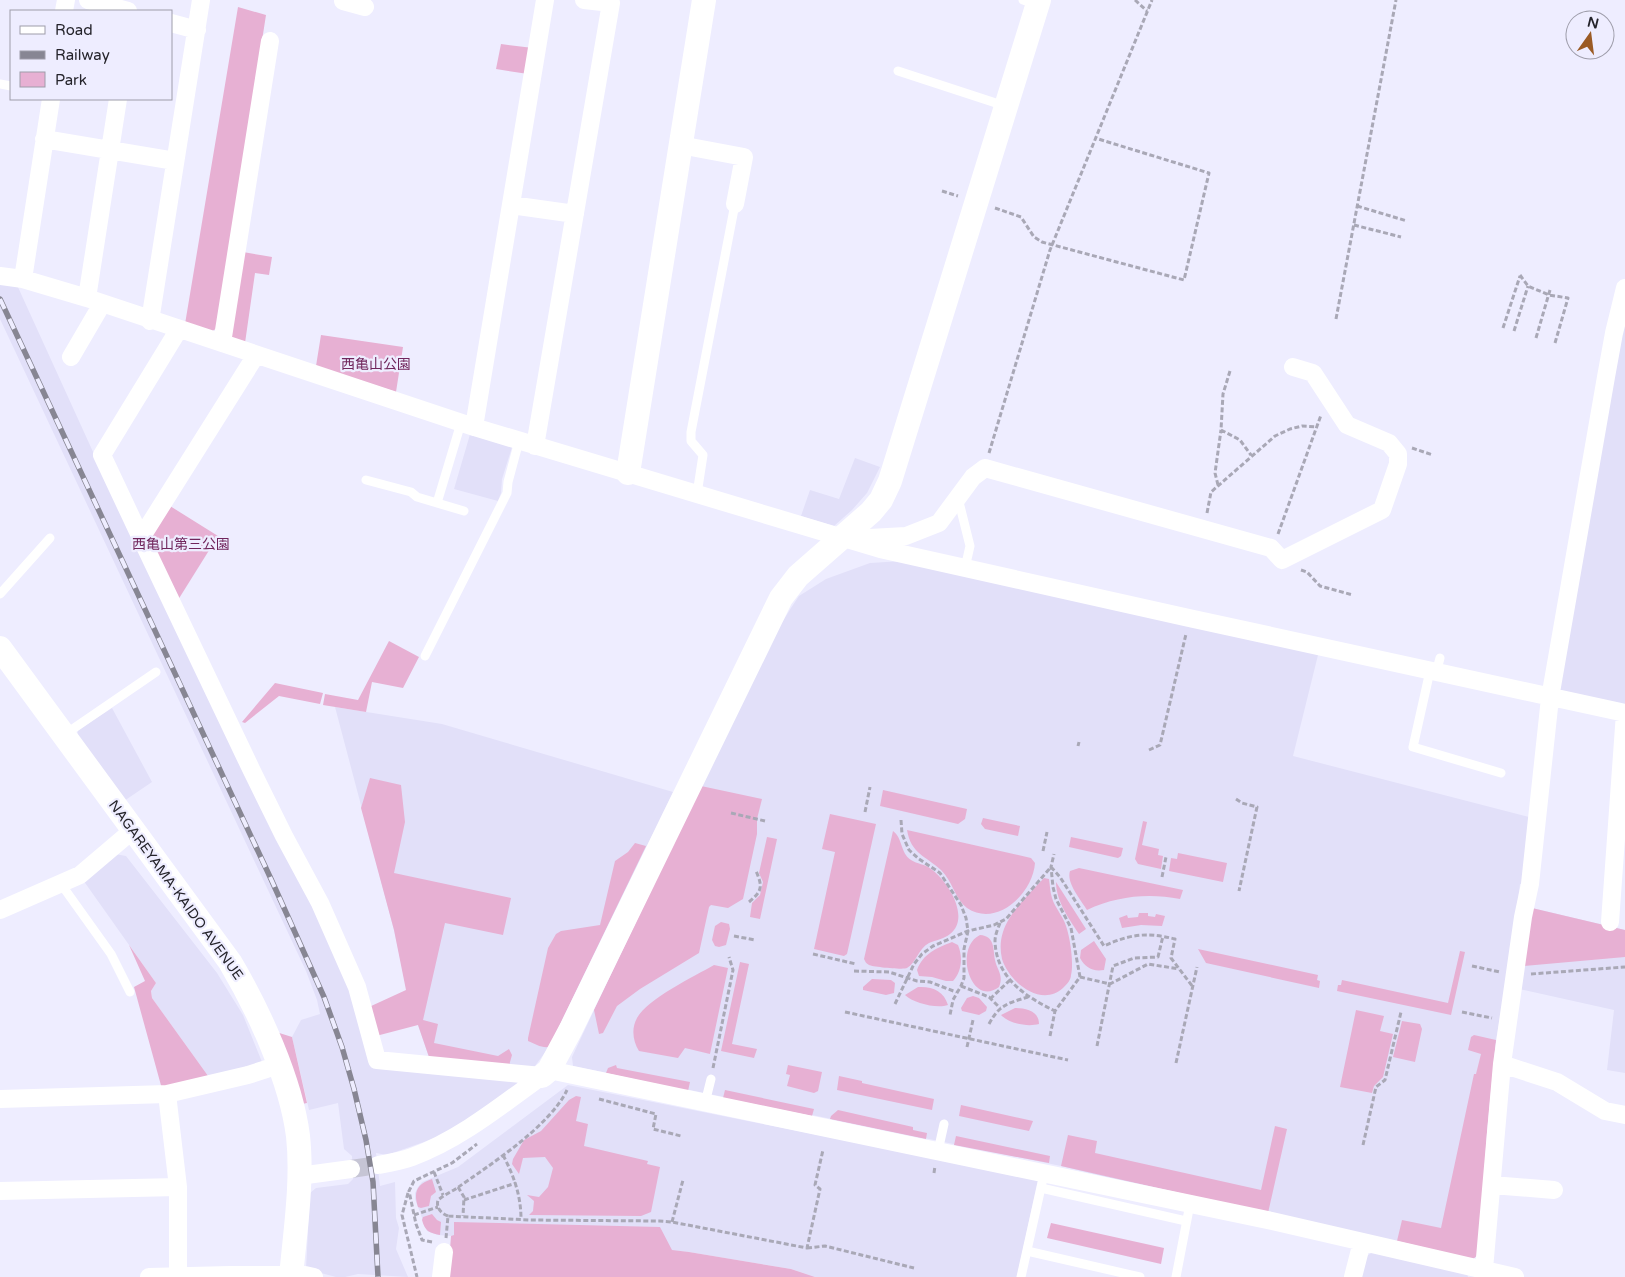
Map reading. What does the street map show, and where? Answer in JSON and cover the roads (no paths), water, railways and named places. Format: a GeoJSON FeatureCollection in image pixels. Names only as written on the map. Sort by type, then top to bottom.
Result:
{"type":"FeatureCollection","features":[{"type":"Feature","properties":{"kind":"street"},"geometry":{"type":"LineString","coordinates":[[88,0],[124,10]]}},
{"type":"Feature","properties":{"kind":"street"},"geometry":{"type":"LineString","coordinates":[[150,321],[201,0]]}},
{"type":"Feature","properties":{"kind":"street"},"geometry":{"type":"LineString","coordinates":[[342,0],[365,7]]}},
{"type":"Feature","properties":{"kind":"street"},"geometry":{"type":"LineString","coordinates":[[468,425],[511,205],[544,0]]}},
{"type":"Feature","properties":{"kind":"street"},"geometry":{"type":"LineString","coordinates":[[527,444],[575,214],[611,4],[584,0]]}},
{"type":"Feature","properties":{"kind":"street"},"geometry":{"type":"LineString","coordinates":[[628,473],[704,0]]}},
{"type":"Feature","properties":{"kind":"street"},"geometry":{"type":"LineString","coordinates":[[378,1165],[411,1157],[436,1146],[550,1079],[576,1020],[781,598],[798,576],[871,512],[881,500],[890,481],[1007,107],[1034,2]]}},
{"type":"Feature","properties":{"kind":"street"},"geometry":{"type":"LineString","coordinates":[[172,23],[197,30]]}},
{"type":"Feature","properties":{"kind":"street"},"geometry":{"type":"LineString","coordinates":[[222,344],[270,41]]}},
{"type":"Feature","properties":{"kind":"street"},"geometry":{"type":"LineString","coordinates":[[22,279],[51,100]]}},
{"type":"Feature","properties":{"kind":"street"},"geometry":{"type":"LineString","coordinates":[[71,357],[94,301],[109,150],[118,100]]}},
{"type":"Feature","properties":{"kind":"street"},"geometry":{"type":"LineString","coordinates":[[44,139],[175,161]]}},
{"type":"Feature","properties":{"kind":"street"},"geometry":{"type":"LineString","coordinates":[[680,146],[744,157],[735,204]]}},
{"type":"Feature","properties":{"kind":"street"},"geometry":{"type":"LineString","coordinates":[[511,205],[575,214]]}},
{"type":"Feature","properties":{"kind":"street"},"geometry":{"type":"LineString","coordinates":[[0,276],[22,279],[94,301],[527,444],[880,549],[1189,618],[1435,667],[1550,698],[1625,713],[1610,922]]}},
{"type":"Feature","properties":{"kind":"street"},"geometry":{"type":"LineString","coordinates":[[1484,1269],[1502,1064],[1507,973],[1530,884],[1550,698],[1608,368],[1625,288]]}},
{"type":"Feature","properties":{"kind":"street"},"geometry":{"type":"LineString","coordinates":[[179,329],[102,455],[255,778],[320,903],[357,987],[377,1060],[550,1079],[705,1102],[938,1151],[1043,1181],[1188,1212],[1362,1242],[1515,1277]]}},
{"type":"Feature","properties":{"kind":"street"},"geometry":{"type":"LineString","coordinates":[[141,538],[256,355]]}},
{"type":"Feature","properties":{"kind":"street"},"geometry":{"type":"LineString","coordinates":[[870,538],[906,536],[939,523],[973,477],[985,468],[1204,528],[1277,554],[1382,510],[1398,464],[1398,454],[1389,443],[1347,425],[1313,373],[1293,367]]}},
{"type":"Feature","properties":{"kind":"street","name":"NAGAREYAMA-KAIDO AVENUE"},"geometry":{"type":"LineString","coordinates":[[0,648],[230,962],[251,998],[279,1065],[298,1136],[299,1277]]}},
{"type":"Feature","properties":{"kind":"street"},"geometry":{"type":"LineString","coordinates":[[0,910],[80,875],[133,830]]}},
{"type":"Feature","properties":{"kind":"street"},"geometry":{"type":"LineString","coordinates":[[1502,1064],[1557,1082],[1605,1110],[1625,1115]]}},
{"type":"Feature","properties":{"kind":"street"},"geometry":{"type":"LineString","coordinates":[[0,1099],[167,1094],[248,1076],[279,1065]]}},
{"type":"Feature","properties":{"kind":"street"},"geometry":{"type":"LineString","coordinates":[[167,1094],[178,1187],[178,1276]]}},
{"type":"Feature","properties":{"kind":"street"},"geometry":{"type":"LineString","coordinates":[[299,1176],[351,1169]]}},
{"type":"Feature","properties":{"kind":"street"},"geometry":{"type":"LineString","coordinates":[[1492,1185],[1554,1190]]}},
{"type":"Feature","properties":{"kind":"street"},"geometry":{"type":"LineString","coordinates":[[0,1191],[178,1187]]}},
{"type":"Feature","properties":{"kind":"street"},"geometry":{"type":"LineString","coordinates":[[1353,1277],[1362,1242]]}},
{"type":"Feature","properties":{"kind":"street"},"geometry":{"type":"LineString","coordinates":[[441,1277],[444,1248]]}},
{"type":"Feature","properties":{"kind":"street"},"geometry":{"type":"LineString","coordinates":[[149,1277],[299,1277]]}},
{"type":"Feature","properties":{"kind":"lane"},"geometry":{"type":"LineString","coordinates":[[898,71],[1007,107]]}},
{"type":"Feature","properties":{"kind":"lane"},"geometry":{"type":"LineString","coordinates":[[697,494],[703,455],[691,441],[691,432],[735,204]]}},
{"type":"Feature","properties":{"kind":"lane"},"geometry":{"type":"LineString","coordinates":[[437,503],[468,425]]}},
{"type":"Feature","properties":{"kind":"lane"},"geometry":{"type":"LineString","coordinates":[[425,656],[507,493],[508,482],[527,444]]}},
{"type":"Feature","properties":{"kind":"lane"},"geometry":{"type":"LineString","coordinates":[[366,480],[411,492],[417,497],[464,511]]}},
{"type":"Feature","properties":{"kind":"lane"},"geometry":{"type":"LineString","coordinates":[[958,498],[970,546],[965,568]]}},
{"type":"Feature","properties":{"kind":"lane"},"geometry":{"type":"LineString","coordinates":[[0,594],[50,538]]}},
{"type":"Feature","properties":{"kind":"lane"},"geometry":{"type":"LineString","coordinates":[[1435,667],[1413,747],[1501,773]]}},
{"type":"Feature","properties":{"kind":"lane"},"geometry":{"type":"LineString","coordinates":[[63,735],[156,672]]}},
{"type":"Feature","properties":{"kind":"lane"},"geometry":{"type":"LineString","coordinates":[[61,884],[111,954],[130,992]]}},
{"type":"Feature","properties":{"kind":"lane"},"geometry":{"type":"LineString","coordinates":[[705,1102],[711,1080]]}},
{"type":"Feature","properties":{"kind":"lane"},"geometry":{"type":"LineString","coordinates":[[938,1151],[944,1124]]}},
{"type":"Feature","properties":{"kind":"lane"},"geometry":{"type":"LineString","coordinates":[[1021,1277],[1043,1181]]}},
{"type":"Feature","properties":{"kind":"lane"},"geometry":{"type":"LineString","coordinates":[[1176,1277],[1188,1212]]}},
{"type":"Feature","properties":{"kind":"lane"},"geometry":{"type":"LineString","coordinates":[[1027,1251],[1140,1277]]}},
{"type":"Feature","properties":{"kind":"tunnel"},"geometry":{"type":"LineString","coordinates":[[351,1169],[378,1165]]}},
{"type":"Feature","properties":{"kind":"railway"},"geometry":{"type":"LineString","coordinates":[[0,299],[271,879],[324,997],[342,1047],[366,1140],[373,1182],[378,1277]]}},
{"type":"Feature","properties":{"kind":"park label","name":"西亀山公園"},"geometry":{"type":"Point","coordinates":[376,364]}},
{"type":"Feature","properties":{"kind":"park label","name":"西亀山第三公園"},"geometry":{"type":"Point","coordinates":[181,544]}}]}
